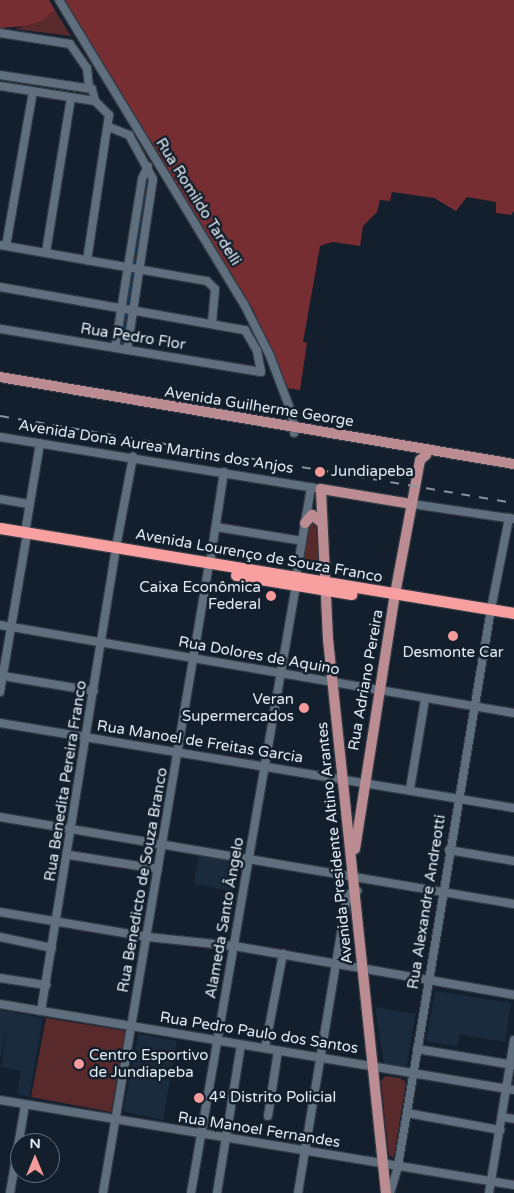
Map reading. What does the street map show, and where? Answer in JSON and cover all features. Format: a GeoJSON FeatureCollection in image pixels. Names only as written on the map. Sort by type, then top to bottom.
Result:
{"type":"FeatureCollection","features":[{"type":"Feature","properties":{"kind":"highway","name":"Avenida Lourenço de Souza Franco"},"geometry":{"type":"LineString","coordinates":[[0,528],[25,536],[395,598],[491,612],[514,613]]}},
{"type":"Feature","properties":{"kind":"highway","name":"Avenida Lourenço de Souza Franco"},"geometry":{"type":"LineString","coordinates":[[0,536],[25,536]]}},
{"type":"Feature","properties":{"kind":"highway","name":"Avenida Lourenço de Souza Franco"},"geometry":{"type":"LineString","coordinates":[[491,612],[514,619]]}},
{"type":"Feature","properties":{"kind":"main road","name":"Avenida Guilherme George"},"geometry":{"type":"LineString","coordinates":[[0,377],[294,430],[420,456],[514,470]]}},
{"type":"Feature","properties":{"kind":"main road","name":"Avenida Guilherme George"},"geometry":{"type":"LineString","coordinates":[[0,383],[514,464]]}},
{"type":"Feature","properties":{"kind":"main road","name":"Rua Adriano Pereira"},"geometry":{"type":"LineString","coordinates":[[353,862],[379,690],[420,456]]}},
{"type":"Feature","properties":{"kind":"main road","name":"Avenida Dona Aurea Martins dos Anjos"},"geometry":{"type":"LineString","coordinates":[[316,488],[412,504]]}},
{"type":"Feature","properties":{"kind":"main road","name":"Avenida Presidente Altino Arantes"},"geometry":{"type":"LineString","coordinates":[[316,488],[321,522],[342,779],[357,891],[386,1193]]}},
{"type":"Feature","properties":{"kind":"main road"},"geometry":{"type":"LineString","coordinates":[[305,523],[312,515],[321,522]]}},
{"type":"Feature","properties":{"kind":"street","name":"Rua Romildo Tardelli"},"geometry":{"type":"LineString","coordinates":[[59,0],[244,304],[268,351],[294,430]]}},
{"type":"Feature","properties":{"kind":"street"},"geometry":{"type":"LineString","coordinates":[[0,33],[66,42],[74,47],[87,68],[89,88]]}},
{"type":"Feature","properties":{"kind":"street"},"geometry":{"type":"LineString","coordinates":[[0,74],[89,88],[95,91],[95,101]]}},
{"type":"Feature","properties":{"kind":"street"},"geometry":{"type":"LineString","coordinates":[[0,86],[95,101],[108,115],[109,127],[87,260]]}},
{"type":"Feature","properties":{"kind":"street"},"geometry":{"type":"LineString","coordinates":[[0,287],[212,323],[213,284],[128,266],[3,245],[33,91]]}},
{"type":"Feature","properties":{"kind":"street"},"geometry":{"type":"LineString","coordinates":[[46,252],[71,98]]}},
{"type":"Feature","properties":{"kind":"street"},"geometry":{"type":"LineString","coordinates":[[109,127],[128,135],[148,166],[153,183],[127,350]]}},
{"type":"Feature","properties":{"kind":"street"},"geometry":{"type":"LineString","coordinates":[[115,348],[142,179],[148,166]]}},
{"type":"Feature","properties":{"kind":"street","name":"Rua Pedro Flor"},"geometry":{"type":"LineString","coordinates":[[0,329],[261,372],[257,351],[245,330],[212,323]]}},
{"type":"Feature","properties":{"kind":"street","name":"Avenida Dona Aurea Martins dos Anjos"},"geometry":{"type":"LineString","coordinates":[[0,437],[316,488]]}},
{"type":"Feature","properties":{"kind":"street"},"geometry":{"type":"LineString","coordinates":[[0,692],[40,443]]}},
{"type":"Feature","properties":{"kind":"street","name":"Rua Benedita Pereira Franco"},"geometry":{"type":"LineString","coordinates":[[41,1011],[69,855],[71,829],[133,458]]}},
{"type":"Feature","properties":{"kind":"street","name":"Rua Benedicto de Souza Branco"},"geometry":{"type":"LineString","coordinates":[[103,1193],[148,937],[224,472]]}},
{"type":"Feature","properties":{"kind":"street","name":"Alameda Santo Ângelo"},"geometry":{"type":"LineString","coordinates":[[191,1193],[281,674],[305,523],[316,488]]}},
{"type":"Feature","properties":{"kind":"street"},"geometry":{"type":"LineString","coordinates":[[0,499],[29,504]]}},
{"type":"Feature","properties":{"kind":"street","name":"Avenida Dona Aurea Martins dos Anjos"},"geometry":{"type":"LineString","coordinates":[[412,504],[512,518]]}},
{"type":"Feature","properties":{"kind":"street","name":"Rua Alexandre Andreotti"},"geometry":{"type":"LineString","coordinates":[[390,1193],[398,1166],[473,706],[512,518]]}},
{"type":"Feature","properties":{"kind":"street"},"geometry":{"type":"LineString","coordinates":[[216,527],[302,541]]}},
{"type":"Feature","properties":{"kind":"street","name":"Rua Dolores de Aquino"},"geometry":{"type":"LineString","coordinates":[[0,626],[514,713]]}},
{"type":"Feature","properties":{"kind":"street"},"geometry":{"type":"LineString","coordinates":[[3,676],[94,691]]}},
{"type":"Feature","properties":{"kind":"street"},"geometry":{"type":"LineString","coordinates":[[410,790],[425,699]]}},
{"type":"Feature","properties":{"kind":"street","name":"Rua Manoel de Freitas Garcia"},"geometry":{"type":"LineString","coordinates":[[0,722],[86,738],[514,808]]}},
{"type":"Feature","properties":{"kind":"street"},"geometry":{"type":"LineString","coordinates":[[0,817],[354,875],[514,904]]}},
{"type":"Feature","properties":{"kind":"street"},"geometry":{"type":"LineString","coordinates":[[449,850],[514,861]]}},
{"type":"Feature","properties":{"kind":"street"},"geometry":{"type":"LineString","coordinates":[[69,855],[158,869]]}},
{"type":"Feature","properties":{"kind":"street"},"geometry":{"type":"LineString","coordinates":[[298,1193],[346,904],[349,894],[357,891]]}},
{"type":"Feature","properties":{"kind":"street"},"geometry":{"type":"LineString","coordinates":[[0,912],[148,937],[234,946],[514,995]]}},
{"type":"Feature","properties":{"kind":"street"},"geometry":{"type":"LineString","coordinates":[[0,938],[52,948]]}},
{"type":"Feature","properties":{"kind":"street"},"geometry":{"type":"LineString","coordinates":[[265,1048],[283,954]]}},
{"type":"Feature","properties":{"kind":"street"},"geometry":{"type":"LineString","coordinates":[[0,978],[46,985]]}},
{"type":"Feature","properties":{"kind":"street","name":"Rua Pedro Paulo dos Santos"},"geometry":{"type":"LineString","coordinates":[[0,1004],[510,1090]]}},
{"type":"Feature","properties":{"kind":"street"},"geometry":{"type":"LineString","coordinates":[[490,1193],[502,1117],[510,1090],[514,1040]]}},
{"type":"Feature","properties":{"kind":"street"},"geometry":{"type":"LineString","coordinates":[[217,1193],[242,1044]]}},
{"type":"Feature","properties":{"kind":"street"},"geometry":{"type":"LineString","coordinates":[[417,1049],[512,1065]]}},
{"type":"Feature","properties":{"kind":"street"},"geometry":{"type":"LineString","coordinates":[[268,1116],[278,1051]]}},
{"type":"Feature","properties":{"kind":"street","name":"Rua Manoel Fernandes"},"geometry":{"type":"LineString","coordinates":[[0,1100],[201,1135],[514,1185]]}},
{"type":"Feature","properties":{"kind":"street"},"geometry":{"type":"LineString","coordinates":[[10,1193],[25,1104]]}},
{"type":"Feature","properties":{"kind":"street"},"geometry":{"type":"LineString","coordinates":[[407,1113],[500,1130]]}},
{"type":"Feature","properties":{"kind":"street"},"geometry":{"type":"LineString","coordinates":[[502,1117],[514,1119]]}},
{"type":"Feature","properties":{"kind":"shaded area"},"geometry":{"type":"Polygon","coordinates":[[[0,0],[49,0],[55,10],[42,21],[26,26],[0,28],[0,0]]]}},
{"type":"Feature","properties":{"kind":"shaded area"},"geometry":{"type":"Polygon","coordinates":[[[65,0],[514,0],[514,211],[511,215],[496,213],[496,202],[467,197],[456,211],[434,198],[392,192],[390,201],[380,200],[377,212],[363,226],[360,246],[332,242],[320,246],[303,342],[307,343],[300,390],[285,388],[254,311],[65,0]]]}},
{"type":"Feature","properties":{"kind":"shaded area"},"geometry":{"type":"Polygon","coordinates":[[[55,10],[71,36],[15,29],[42,21],[55,10]]]}},
{"type":"Feature","properties":{"kind":"shaded area"},"geometry":{"type":"Polygon","coordinates":[[[149,176],[138,265],[133,265],[144,180],[149,176]]]}},
{"type":"Feature","properties":{"kind":"shaded area"},"geometry":{"type":"Polygon","coordinates":[[[311,519],[316,523],[319,570],[302,567],[311,519]]]}},
{"type":"Feature","properties":{"kind":"shaded area"},"geometry":{"type":"Polygon","coordinates":[[[199,854],[237,860],[231,891],[194,884],[199,854]]]}},
{"type":"Feature","properties":{"kind":"shaded area"},"geometry":{"type":"Polygon","coordinates":[[[435,991],[511,1003],[505,1042],[460,1034],[457,1047],[426,1041],[435,991]]]}},
{"type":"Feature","properties":{"kind":"shaded area"},"geometry":{"type":"Polygon","coordinates":[[[375,1007],[416,1014],[406,1069],[384,1065],[375,1007]]]}},
{"type":"Feature","properties":{"kind":"shaded area"},"geometry":{"type":"Polygon","coordinates":[[[0,1010],[43,1018],[29,1097],[17,1094],[21,1071],[1,1067],[7,1027],[0,1059],[0,1010]]]}},
{"type":"Feature","properties":{"kind":"shaded area","name":"Centro Esportivo de Jundiapeba"},"geometry":{"type":"Polygon","coordinates":[[[46,1018],[126,1031],[111,1112],[31,1097],[46,1018]]]}},
{"type":"Feature","properties":{"kind":"shaded area"},"geometry":{"type":"Polygon","coordinates":[[[138,1034],[177,1041],[163,1120],[123,1111],[138,1034]]]}},
{"type":"Feature","properties":{"kind":"shaded area"},"geometry":{"type":"Polygon","coordinates":[[[385,1076],[400,1078],[406,1082],[394,1157],[389,1156],[381,1081],[385,1076]]]}},
{"type":"Feature","properties":{"kind":"waterway"},"geometry":{"type":"LineString","coordinates":[[135,262],[148,179]]}},
{"type":"Feature","properties":{"kind":"waterway"},"geometry":{"type":"LineString","coordinates":[[128,301],[132,275]]}},
{"type":"Feature","properties":{"kind":"waterway"},"geometry":{"type":"LineString","coordinates":[[122,342],[126,313]]}},
{"type":"Feature","properties":{"kind":"railway"},"geometry":{"type":"LineString","coordinates":[[0,416],[514,503]]}},
{"type":"Feature","properties":{"kind":"place","name":"Jundiapeba"},"geometry":{"type":"Point","coordinates":[320,472]}},
{"type":"Feature","properties":{"kind":"place","name":"Caixa Econômica Federal"},"geometry":{"type":"Point","coordinates":[271,596]}},
{"type":"Feature","properties":{"kind":"place","name":"Desmonte Car"},"geometry":{"type":"Point","coordinates":[453,636]}},
{"type":"Feature","properties":{"kind":"place","name":"Veran Supermercados"},"geometry":{"type":"Point","coordinates":[304,708]}},
{"type":"Feature","properties":{"kind":"place","name":"Centro Esportivo de Jundiapeba"},"geometry":{"type":"Point","coordinates":[79,1064]}},
{"type":"Feature","properties":{"kind":"place","name":"4º Distrito Policial"},"geometry":{"type":"Point","coordinates":[199,1098]}}]}
